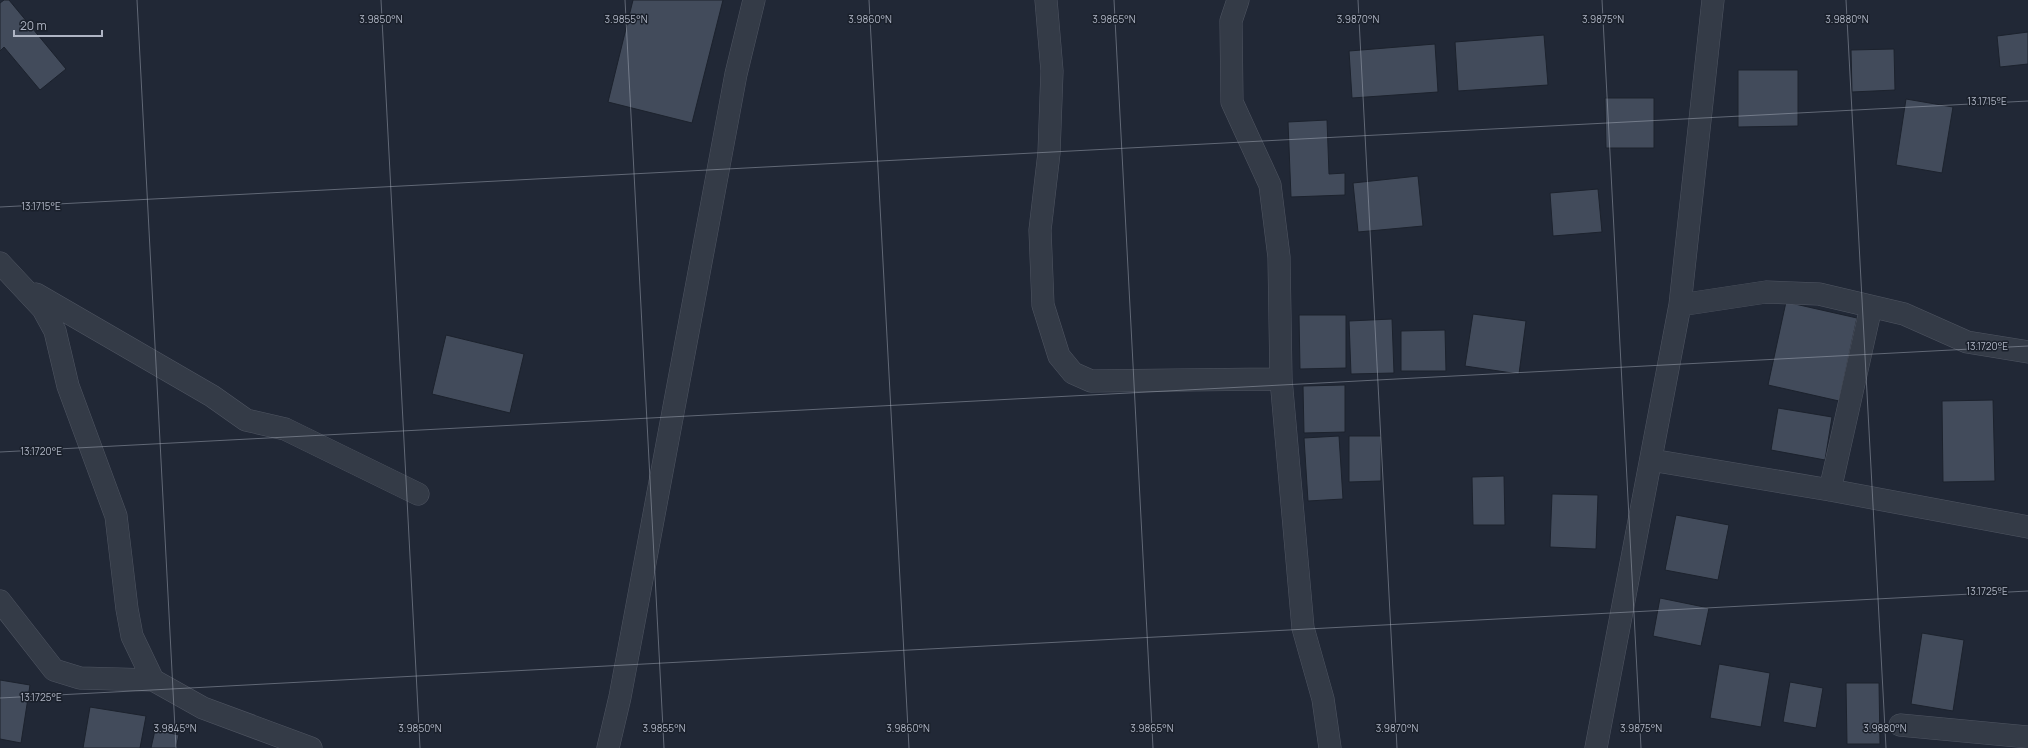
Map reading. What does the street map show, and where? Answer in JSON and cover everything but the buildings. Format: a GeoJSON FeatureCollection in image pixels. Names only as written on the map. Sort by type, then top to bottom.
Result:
{"type":"FeatureCollection","features":[{"type":"Feature","properties":{"kind":"street"},"geometry":{"type":"LineString","coordinates":[[608,748],[625,674],[736,74],[754,0]]}},
{"type":"Feature","properties":{"kind":"street"},"geometry":{"type":"LineString","coordinates":[[1046,0],[1052,71],[1049,153],[1040,230],[1043,305],[1059,356],[1073,372],[1091,381],[1281,379]]}},
{"type":"Feature","properties":{"kind":"street"},"geometry":{"type":"LineString","coordinates":[[1238,0],[1232,21],[1232,102],[1270,185],[1278,257],[1281,379],[1303,628],[1323,699],[1330,748]]}},
{"type":"Feature","properties":{"kind":"street"},"geometry":{"type":"LineString","coordinates":[[1596,748],[1680,305],[1713,0]]}},
{"type":"Feature","properties":{"kind":"street"},"geometry":{"type":"LineString","coordinates":[[0,263],[44,309],[55,331],[68,386],[116,516],[127,609],[132,636],[153,680]]}},
{"type":"Feature","properties":{"kind":"street"},"geometry":{"type":"LineString","coordinates":[[23,287],[212,396],[246,420],[285,430],[418,494]]}},
{"type":"Feature","properties":{"kind":"street"},"geometry":{"type":"LineString","coordinates":[[1680,305],[1766,292],[1819,294],[1904,314],[1967,342],[2028,352]]}},
{"type":"Feature","properties":{"kind":"street"},"geometry":{"type":"LineString","coordinates":[[1830,490],[1871,307]]}},
{"type":"Feature","properties":{"kind":"street"},"geometry":{"type":"LineString","coordinates":[[1651,460],[1830,490],[2028,527]]}},
{"type":"Feature","properties":{"kind":"street"},"geometry":{"type":"LineString","coordinates":[[0,601],[54,670],[80,678],[153,680],[203,708],[311,748]]}},
{"type":"Feature","properties":{"kind":"street"},"geometry":{"type":"LineString","coordinates":[[1900,724],[2028,737]]}}]}
